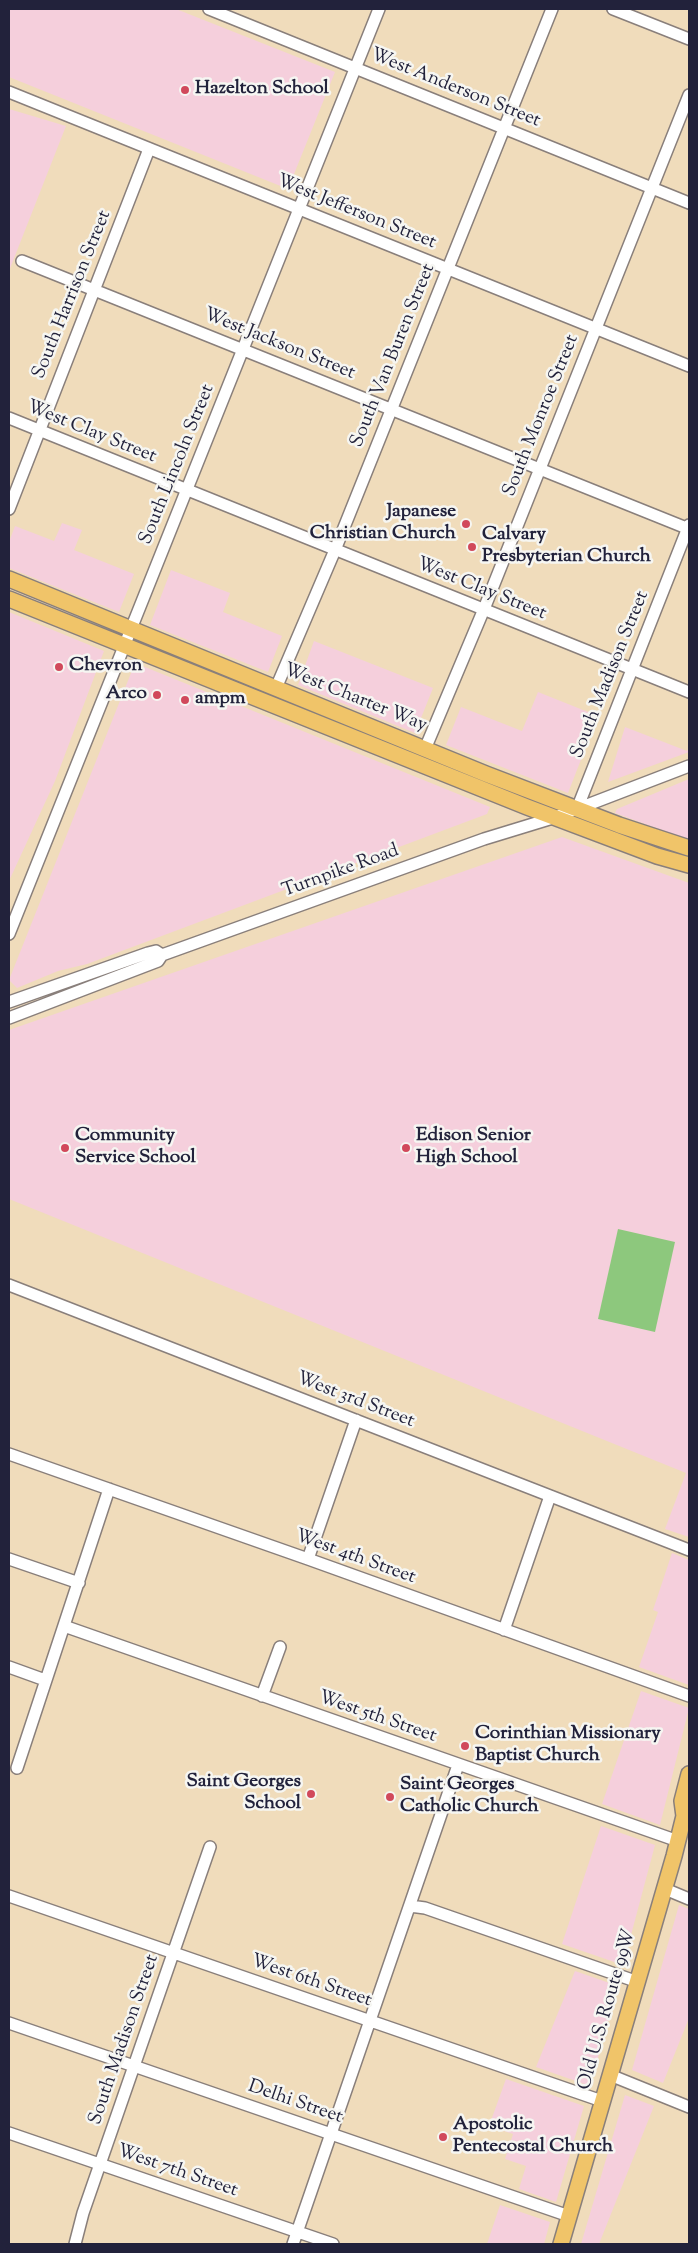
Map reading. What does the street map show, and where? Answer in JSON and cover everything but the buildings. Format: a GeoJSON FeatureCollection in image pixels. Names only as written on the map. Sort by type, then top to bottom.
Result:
{"type":"FeatureCollection","features":[{"type":"Feature","properties":{"kind":"main road","name":"West Charter Way"},"geometry":{"type":"LineString","coordinates":[[9,579],[577,809],[663,841],[689,848]]}},
{"type":"Feature","properties":{"kind":"main road","name":"West Charter Way"},"geometry":{"type":"LineString","coordinates":[[9,599],[556,817],[657,856],[689,865]]}},
{"type":"Feature","properties":{"kind":"main road"},"geometry":{"type":"LineString","coordinates":[[223,684],[235,680],[267,692],[276,688]]}},
{"type":"Feature","properties":{"kind":"main road"},"geometry":{"type":"LineString","coordinates":[[376,745],[382,740],[420,754],[426,749]]}},
{"type":"Feature","properties":{"kind":"main road","name":"Old U.S. Route 99W"},"geometry":{"type":"LineString","coordinates":[[561,2244],[687,1813],[682,1801],[689,1774]]}},
{"type":"Feature","properties":{"kind":"street","name":"West Anderson Street"},"geometry":{"type":"LineString","coordinates":[[209,9],[689,203]]}},
{"type":"Feature","properties":{"kind":"street","name":"South Lincoln Street"},"geometry":{"type":"LineString","coordinates":[[9,934],[380,9]]}},
{"type":"Feature","properties":{"kind":"street","name":"South Van Buren Street"},"geometry":{"type":"LineString","coordinates":[[276,688],[335,550],[552,9]]}},
{"type":"Feature","properties":{"kind":"street"},"geometry":{"type":"LineString","coordinates":[[613,9],[689,40]]}},
{"type":"Feature","properties":{"kind":"street","name":"West Jefferson Street"},"geometry":{"type":"LineString","coordinates":[[9,92],[689,366]]}},
{"type":"Feature","properties":{"kind":"street","name":"South Monroe Street"},"geometry":{"type":"LineString","coordinates":[[426,749],[484,610],[689,95]]}},
{"type":"Feature","properties":{"kind":"street","name":"South Harrison Street"},"geometry":{"type":"LineString","coordinates":[[9,509],[38,430],[149,149]]}},
{"type":"Feature","properties":{"kind":"street","name":"West Jackson Street"},"geometry":{"type":"LineString","coordinates":[[22,261],[539,469],[689,527]]}},
{"type":"Feature","properties":{"kind":"street","name":"West Clay Street"},"geometry":{"type":"LineString","coordinates":[[9,418],[689,692]]}},
{"type":"Feature","properties":{"kind":"street","name":"South Madison Street"},"geometry":{"type":"LineString","coordinates":[[577,809],[689,527]]}},
{"type":"Feature","properties":{"kind":"street","name":"Turnpike Road"},"geometry":{"type":"LineString","coordinates":[[9,1018],[158,961],[162,954],[484,839],[556,817],[689,766]]}},
{"type":"Feature","properties":{"kind":"street"},"geometry":{"type":"LineString","coordinates":[[9,1002],[148,953],[156,951],[162,954]]}},
{"type":"Feature","properties":{"kind":"street","name":"West 3rd Street"},"geometry":{"type":"LineString","coordinates":[[9,1285],[689,1550]]}},
{"type":"Feature","properties":{"kind":"street"},"geometry":{"type":"LineString","coordinates":[[308,1559],[356,1420]]}},
{"type":"Feature","properties":{"kind":"street","name":"West 4th Street"},"geometry":{"type":"LineString","coordinates":[[9,1454],[689,1696]]}},
{"type":"Feature","properties":{"kind":"street"},"geometry":{"type":"LineString","coordinates":[[17,1768],[109,1489]]}},
{"type":"Feature","properties":{"kind":"street"},"geometry":{"type":"LineString","coordinates":[[504,1630],[550,1496]]}},
{"type":"Feature","properties":{"kind":"street"},"geometry":{"type":"LineString","coordinates":[[9,1558],[78,1583]]}},
{"type":"Feature","properties":{"kind":"street","name":"West 5th Street"},"geometry":{"type":"LineString","coordinates":[[64,1626],[678,1841]]}},
{"type":"Feature","properties":{"kind":"street"},"geometry":{"type":"LineString","coordinates":[[262,1696],[280,1647]]}},
{"type":"Feature","properties":{"kind":"street"},"geometry":{"type":"LineString","coordinates":[[9,1667],[45,1680]]}},
{"type":"Feature","properties":{"kind":"street"},"geometry":{"type":"LineString","coordinates":[[293,2244],[458,1765]]}},
{"type":"Feature","properties":{"kind":"street","name":"South Madison Street"},"geometry":{"type":"LineString","coordinates":[[75,2244],[78,2230],[210,1847]]}},
{"type":"Feature","properties":{"kind":"street"},"geometry":{"type":"LineString","coordinates":[[665,1889],[689,1899]]}},
{"type":"Feature","properties":{"kind":"street","name":"West 6th Street"},"geometry":{"type":"LineString","coordinates":[[9,1896],[602,2102]]}},
{"type":"Feature","properties":{"kind":"street"},"geometry":{"type":"LineString","coordinates":[[410,1906],[425,1908],[638,1982]]}},
{"type":"Feature","properties":{"kind":"street","name":"Delhi Street"},"geometry":{"type":"LineString","coordinates":[[9,2023],[569,2216]]}},
{"type":"Feature","properties":{"kind":"street"},"geometry":{"type":"LineString","coordinates":[[610,2075],[689,2107]]}},
{"type":"Feature","properties":{"kind":"street","name":"West 7th Street"},"geometry":{"type":"LineString","coordinates":[[9,2133],[333,2244]]}},
{"type":"Feature","properties":{"kind":"shaded area","name":"Hazelton School"},"geometry":{"type":"Polygon","coordinates":[[[9,9],[176,9],[335,72],[288,189],[9,77],[9,9]]]}},
{"type":"Feature","properties":{"kind":"shaded area"},"geometry":{"type":"Polygon","coordinates":[[[9,109],[66,126],[9,271],[9,109]]]}},
{"type":"Feature","properties":{"kind":"shaded area"},"geometry":{"type":"Polygon","coordinates":[[[62,523],[82,530],[74,550],[134,574],[119,612],[9,568],[9,542],[15,526],[54,541],[62,523]]]}},
{"type":"Feature","properties":{"kind":"shaded area"},"geometry":{"type":"Polygon","coordinates":[[[171,570],[230,593],[223,612],[282,636],[268,672],[150,625],[171,570]]]}},
{"type":"Feature","properties":{"kind":"shaded area"},"geometry":{"type":"Polygon","coordinates":[[[9,612],[104,651],[55,781],[9,881],[9,612]]]}},
{"type":"Feature","properties":{"kind":"shaded area"},"geometry":{"type":"Polygon","coordinates":[[[314,641],[433,688],[415,733],[298,685],[314,641]]]}},
{"type":"Feature","properties":{"kind":"shaded area"},"geometry":{"type":"Polygon","coordinates":[[[135,663],[490,807],[487,814],[87,964],[58,971],[17,988],[9,980],[135,663]]]}},
{"type":"Feature","properties":{"kind":"shaded area"},"geometry":{"type":"Polygon","coordinates":[[[538,692],[598,716],[568,793],[446,745],[461,707],[522,731],[538,692]]]}},
{"type":"Feature","properties":{"kind":"shaded area"},"geometry":{"type":"Polygon","coordinates":[[[625,727],[687,751],[689,747],[689,752],[608,782],[625,727]]]}},
{"type":"Feature","properties":{"kind":"shaded area"},"geometry":{"type":"Polygon","coordinates":[[[689,779],[689,840],[615,813],[617,809],[689,779]]]}},
{"type":"Feature","properties":{"kind":"shaded area","name":"Edison Senior High School"},"geometry":{"type":"Polygon","coordinates":[[[562,837],[689,883],[689,1537],[665,1529],[686,1473],[9,1199],[9,1030],[562,837]]]}},
{"type":"Feature","properties":{"kind":"shaded area"},"geometry":{"type":"Polygon","coordinates":[[[672,1553],[689,1560],[689,1685],[639,1667],[658,1612],[653,1610],[672,1553]]]}},
{"type":"Feature","properties":{"kind":"shaded area"},"geometry":{"type":"Polygon","coordinates":[[[641,1691],[689,1708],[660,1825],[602,1804],[641,1691]]]}},
{"type":"Feature","properties":{"kind":"shaded area"},"geometry":{"type":"Polygon","coordinates":[[[601,1826],[655,1845],[623,1965],[562,1944],[601,1826]]]}},
{"type":"Feature","properties":{"kind":"shaded area"},"geometry":{"type":"Polygon","coordinates":[[[679,1905],[689,1909],[689,2018],[663,2083],[632,2070],[679,1905]]]}},
{"type":"Feature","properties":{"kind":"shaded area"},"geometry":{"type":"Polygon","coordinates":[[[575,1971],[618,1986],[590,2086],[536,2067],[575,1971]]]}},
{"type":"Feature","properties":{"kind":"shaded area"},"geometry":{"type":"Polygon","coordinates":[[[506,2079],[584,2106],[556,2202],[519,2189],[526,2166],[505,2159],[513,2134],[489,2126],[506,2079]]]}},
{"type":"Feature","properties":{"kind":"shaded area"},"geometry":{"type":"Polygon","coordinates":[[[625,2095],[654,2106],[599,2244],[581,2244],[625,2095]]]}},
{"type":"Feature","properties":{"kind":"shaded area"},"geometry":{"type":"Polygon","coordinates":[[[500,2205],[550,2222],[544,2244],[487,2244],[500,2205]]]}},
{"type":"Feature","properties":{"kind":"green space"},"geometry":{"type":"Polygon","coordinates":[[[618,1229],[675,1242],[655,1332],[598,1319],[618,1229]]]}},
{"type":"Feature","properties":{"kind":"place","name":"Hazelton School"},"geometry":{"type":"Point","coordinates":[185,90]}},
{"type":"Feature","properties":{"kind":"place","name":"Japanese Christian Church"},"geometry":{"type":"Point","coordinates":[466,524]}},
{"type":"Feature","properties":{"kind":"place","name":"Calvary Presbyterian Church"},"geometry":{"type":"Point","coordinates":[472,547]}},
{"type":"Feature","properties":{"kind":"place","name":"Chevron"},"geometry":{"type":"Point","coordinates":[59,667]}},
{"type":"Feature","properties":{"kind":"place","name":"Arco"},"geometry":{"type":"Point","coordinates":[157,695]}},
{"type":"Feature","properties":{"kind":"place","name":"ampm"},"geometry":{"type":"Point","coordinates":[185,700]}},
{"type":"Feature","properties":{"kind":"place","name":"Community Service School"},"geometry":{"type":"Point","coordinates":[65,1148]}},
{"type":"Feature","properties":{"kind":"place","name":"Edison Senior High School"},"geometry":{"type":"Point","coordinates":[406,1148]}},
{"type":"Feature","properties":{"kind":"place","name":"Corinthian Missionary Baptist Church"},"geometry":{"type":"Point","coordinates":[465,1746]}},
{"type":"Feature","properties":{"kind":"place","name":"Saint Georges School"},"geometry":{"type":"Point","coordinates":[311,1794]}},
{"type":"Feature","properties":{"kind":"place","name":"Saint Georges Catholic Church"},"geometry":{"type":"Point","coordinates":[390,1797]}},
{"type":"Feature","properties":{"kind":"place","name":"Apostolic Pentecostal Church"},"geometry":{"type":"Point","coordinates":[443,2137]}}]}
